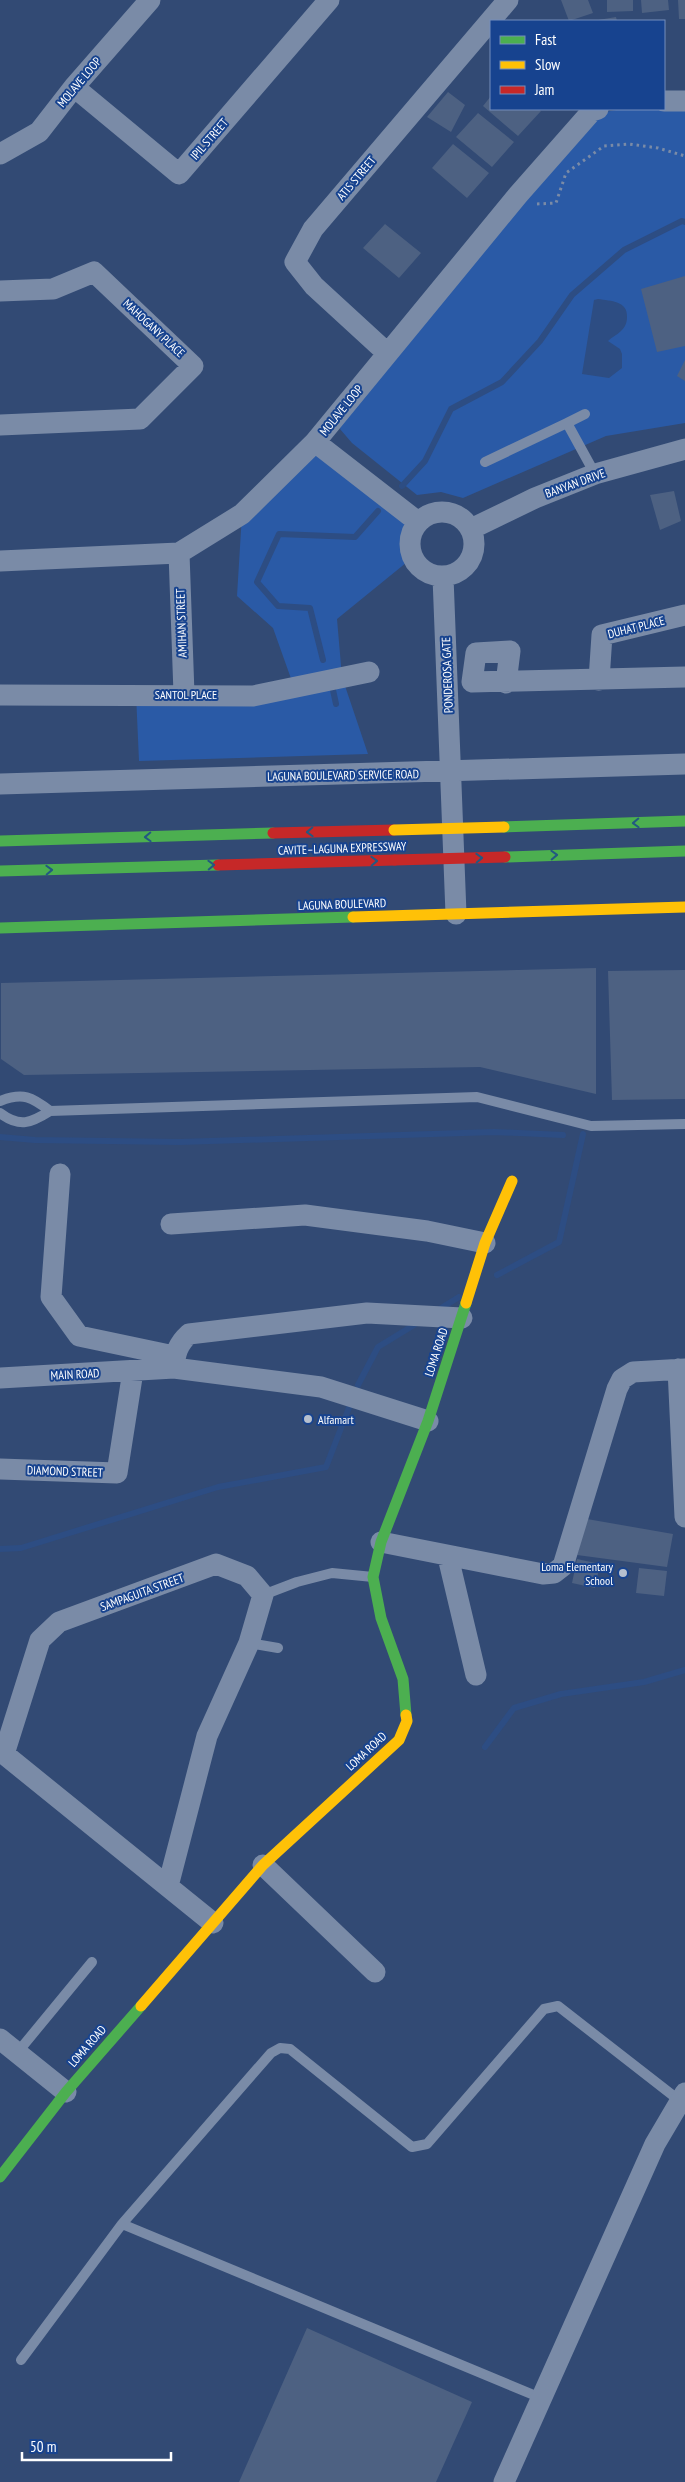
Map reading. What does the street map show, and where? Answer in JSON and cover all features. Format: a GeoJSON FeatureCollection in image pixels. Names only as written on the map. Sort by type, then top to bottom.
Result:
{"type":"FeatureCollection","features":[{"type":"Feature","properties":{"kind":"main road","name":"CAVITE–LAGUNA EXPRESSWAY"},"geometry":{"type":"LineString","coordinates":[[0,841],[685,821]]}},
{"type":"Feature","properties":{"kind":"main road","name":"CAVITE–LAGUNA EXPRESSWAY"},"geometry":{"type":"LineString","coordinates":[[0,871],[685,851]]}},
{"type":"Feature","properties":{"kind":"main road","name":"LAGUNA BOULEVARD"},"geometry":{"type":"LineString","coordinates":[[0,928],[685,907]]}},
{"type":"Feature","properties":{"kind":"main road","name":"LOMA ROAD"},"geometry":{"type":"LineString","coordinates":[[0,2177],[66,2092],[263,1865],[399,1740],[407,1721],[403,1679],[381,1618],[373,1577],[381,1542],[428,1421],[486,1244],[512,1181]]}},
{"type":"Feature","properties":{"kind":"street","name":"MOLAVE LOOP"},"geometry":{"type":"LineString","coordinates":[[0,154],[39,132],[74,87],[150,0]]}},
{"type":"Feature","properties":{"kind":"street","name":"IPIL STREET"},"geometry":{"type":"LineString","coordinates":[[74,87],[179,174],[329,0]]}},
{"type":"Feature","properties":{"kind":"street","name":"ATIS STREET"},"geometry":{"type":"LineString","coordinates":[[491,20],[508,0]]}},
{"type":"Feature","properties":{"kind":"street","name":"ATIS STREET"},"geometry":{"type":"LineString","coordinates":[[387,353],[314,286],[295,262],[313,229],[490,21]]}},
{"type":"Feature","properties":{"kind":"street"},"geometry":{"type":"LineString","coordinates":[[665,101],[685,101]]}},
{"type":"Feature","properties":{"kind":"street","name":"MOLAVE LOOP"},"geometry":{"type":"LineString","coordinates":[[0,562],[179,552],[242,514],[315,442],[518,195],[592,111],[595,110]]}},
{"type":"Feature","properties":{"kind":"street","name":"MAHOGANY PLACE"},"geometry":{"type":"LineString","coordinates":[[0,291],[52,289],[94,272],[193,366],[140,420],[0,425]]}},
{"type":"Feature","properties":{"kind":"street"},"geometry":{"type":"LineString","coordinates":[[315,442],[418,522]]}},
{"type":"Feature","properties":{"kind":"street","name":"BANYAN DRIVE"},"geometry":{"type":"LineString","coordinates":[[471,529],[534,498],[595,474],[685,449]]}},
{"type":"Feature","properties":{"kind":"street"},"geometry":{"type":"LineString","coordinates":[[436,512],[446,512],[460,518],[471,529],[474,545],[470,561],[458,572],[443,577],[425,572],[412,558],[410,539],[418,522],[436,512]]}},
{"type":"Feature","properties":{"kind":"street","name":"AMIHAN STREET"},"geometry":{"type":"LineString","coordinates":[[179,552],[184,694]]}},
{"type":"Feature","properties":{"kind":"street","name":"PONDEROSA GATE"},"geometry":{"type":"LineString","coordinates":[[443,577],[456,914]]}},
{"type":"Feature","properties":{"kind":"street","name":"DUHAT PLACE"},"geometry":{"type":"LineString","coordinates":[[599,680],[602,635],[685,615]]}},
{"type":"Feature","properties":{"kind":"street","name":"SANTOL PLACE"},"geometry":{"type":"LineString","coordinates":[[0,695],[184,694],[253,696],[369,672]]}},
{"type":"Feature","properties":{"kind":"street"},"geometry":{"type":"LineString","coordinates":[[506,683],[685,677]]}},
{"type":"Feature","properties":{"kind":"street","name":"LAGUNA BOULEVARD SERVICE ROAD"},"geometry":{"type":"LineString","coordinates":[[0,784],[451,773],[685,764]]}},
{"type":"Feature","properties":{"kind":"street"},"geometry":{"type":"LineString","coordinates":[[60,1174],[51,1296],[79,1336],[174,1362],[322,1387],[428,1421]]}},
{"type":"Feature","properties":{"kind":"street"},"geometry":{"type":"LineString","coordinates":[[171,1224],[305,1215],[428,1230],[486,1244]]}},
{"type":"Feature","properties":{"kind":"street"},"geometry":{"type":"LineString","coordinates":[[174,1362],[180,1342],[189,1334],[367,1314],[462,1318]]}},
{"type":"Feature","properties":{"kind":"street","name":"MAIN ROAD"},"geometry":{"type":"LineString","coordinates":[[0,1378],[142,1370],[174,1362]]}},
{"type":"Feature","properties":{"kind":"street"},"geometry":{"type":"LineString","coordinates":[[381,1542],[448,1557],[543,1574],[554,1573],[562,1566],[617,1389],[622,1379],[633,1372],[681,1369],[685,1517]]}},
{"type":"Feature","properties":{"kind":"street","name":"DIAMOND STREET"},"geometry":{"type":"LineString","coordinates":[[0,1469],[117,1473],[142,1370]]}},
{"type":"Feature","properties":{"kind":"street"},"geometry":{"type":"LineString","coordinates":[[448,1557],[476,1675]]}},
{"type":"Feature","properties":{"kind":"street","name":"SAMPAGUITA STREET"},"geometry":{"type":"LineString","coordinates":[[213,1923],[2,1752],[40,1640],[59,1622],[216,1564],[247,1576],[263,1595]]}},
{"type":"Feature","properties":{"kind":"street"},"geometry":{"type":"LineString","coordinates":[[168,1886],[206,1736],[248,1644],[263,1595]]}},
{"type":"Feature","properties":{"kind":"street"},"geometry":{"type":"LineString","coordinates":[[263,1865],[375,1972]]}},
{"type":"Feature","properties":{"kind":"street"},"geometry":{"type":"LineString","coordinates":[[0,2040],[66,2092]]}},
{"type":"Feature","properties":{"kind":"street"},"geometry":{"type":"LineString","coordinates":[[504,2482],[655,2144],[682,2097]]}},
{"type":"Feature","properties":{"kind":"lane"},"geometry":{"type":"LineString","coordinates":[[485,462],[585,414]]}},
{"type":"Feature","properties":{"kind":"lane"},"geometry":{"type":"LineString","coordinates":[[567,423],[595,474]]}},
{"type":"Feature","properties":{"kind":"lane"},"geometry":{"type":"LineString","coordinates":[[0,1101],[12,1096],[33,1098],[50,1111]]}},
{"type":"Feature","properties":{"kind":"lane"},"geometry":{"type":"LineString","coordinates":[[0,1113],[10,1121],[30,1123],[50,1111],[477,1097],[591,1126],[685,1124]]}},
{"type":"Feature","properties":{"kind":"lane"},"geometry":{"type":"LineString","coordinates":[[263,1595],[297,1582],[332,1573],[373,1577]]}},
{"type":"Feature","properties":{"kind":"lane"},"geometry":{"type":"LineString","coordinates":[[248,1644],[278,1648]]}},
{"type":"Feature","properties":{"kind":"lane"},"geometry":{"type":"LineString","coordinates":[[17,2053],[92,1962]]}},
{"type":"Feature","properties":{"kind":"lane"},"geometry":{"type":"LineString","coordinates":[[20,2360],[122,2224],[271,2053],[280,2048],[290,2049],[412,2147],[427,2144],[544,2009],[551,2006],[558,2006],[682,2097]]}},
{"type":"Feature","properties":{"kind":"lane"},"geometry":{"type":"LineString","coordinates":[[122,2224],[541,2398]]}},
{"type":"Feature","properties":{"kind":"path"},"geometry":{"type":"LineString","coordinates":[[518,195],[528,204],[556,203],[566,173],[604,146],[629,144],[658,148],[685,156]]}},
{"type":"Feature","properties":{"kind":"shaded area"},"geometry":{"type":"Polygon","coordinates":[[[685,104],[685,423],[606,436],[463,498],[441,492],[417,495],[352,443],[340,429],[343,414],[594,116],[616,110],[665,110],[665,107],[685,104]]]}},
{"type":"Feature","properties":{"kind":"shaded area"},"geometry":{"type":"Polygon","coordinates":[[[594,300],[618,303],[627,312],[625,326],[608,341],[620,349],[622,354],[622,368],[609,378],[582,374],[594,300]]]}},
{"type":"Feature","properties":{"kind":"shaded area"},"geometry":{"type":"Polygon","coordinates":[[[315,442],[414,527],[410,539],[412,558],[337,619],[342,677],[368,754],[139,761],[136,694],[294,687],[273,628],[237,596],[242,514],[315,442]]]}},
{"type":"Feature","properties":{"kind":"building"},"geometry":{"type":"Polygon","coordinates":[[[561,0],[588,0],[593,13],[569,20],[561,0]]]}},
{"type":"Feature","properties":{"kind":"building"},"geometry":{"type":"Polygon","coordinates":[[[607,0],[633,0],[633,11],[607,12],[607,0]]]}},
{"type":"Feature","properties":{"kind":"building"},"geometry":{"type":"Polygon","coordinates":[[[641,0],[668,0],[669,10],[642,13],[641,0]]]}},
{"type":"Feature","properties":{"kind":"building"},"geometry":{"type":"Polygon","coordinates":[[[678,0],[685,0],[685,19],[679,19],[678,0]]]}},
{"type":"Feature","properties":{"kind":"building"},"geometry":{"type":"Polygon","coordinates":[[[616,17],[617,20],[598,20],[616,17]]]}},
{"type":"Feature","properties":{"kind":"building"},"geometry":{"type":"Polygon","coordinates":[[[448,92],[465,105],[451,132],[427,117],[448,92]]]}},
{"type":"Feature","properties":{"kind":"building"},"geometry":{"type":"Polygon","coordinates":[[[490,97],[490,110],[541,111],[518,136],[483,106],[490,97]]]}},
{"type":"Feature","properties":{"kind":"building"},"geometry":{"type":"Polygon","coordinates":[[[478,113],[514,142],[492,167],[456,137],[478,113]]]}},
{"type":"Feature","properties":{"kind":"building"},"geometry":{"type":"Polygon","coordinates":[[[453,144],[489,173],[467,198],[432,168],[453,144]]]}},
{"type":"Feature","properties":{"kind":"building"},"geometry":{"type":"Polygon","coordinates":[[[385,224],[421,253],[399,278],[363,248],[385,224]]]}},
{"type":"Feature","properties":{"kind":"building"},"geometry":{"type":"Polygon","coordinates":[[[685,276],[685,346],[657,352],[641,289],[685,276]]]}},
{"type":"Feature","properties":{"kind":"building"},"geometry":{"type":"Polygon","coordinates":[[[685,360],[685,381],[677,376],[685,360]]]}},
{"type":"Feature","properties":{"kind":"building"},"geometry":{"type":"Polygon","coordinates":[[[674,491],[681,521],[660,530],[650,495],[674,491]]]}},
{"type":"Feature","properties":{"kind":"building"},"geometry":{"type":"Polygon","coordinates":[[[596,968],[596,1094],[480,1067],[24,1075],[1,1059],[1,983],[596,968]]]}},
{"type":"Feature","properties":{"kind":"building"},"geometry":{"type":"Polygon","coordinates":[[[685,970],[685,1099],[612,1100],[608,971],[685,970]]]}},
{"type":"Feature","properties":{"kind":"building"},"geometry":{"type":"Polygon","coordinates":[[[587,1519],[673,1534],[667,1567],[577,1555],[587,1519]]]}},
{"type":"Feature","properties":{"kind":"building"},"geometry":{"type":"Polygon","coordinates":[[[577,1559],[600,1564],[595,1588],[572,1583],[577,1559]]]}},
{"type":"Feature","properties":{"kind":"building"},"geometry":{"type":"Polygon","coordinates":[[[639,1568],[667,1571],[664,1596],[636,1593],[639,1568]]]}},
{"type":"Feature","properties":{"kind":"building"},"geometry":{"type":"Polygon","coordinates":[[[307,2328],[472,2402],[436,2482],[239,2482],[307,2328]]]}},
{"type":"Feature","properties":{"kind":"waterway"},"geometry":{"type":"LineString","coordinates":[[402,486],[425,461],[451,409],[502,382],[540,341],[572,295],[624,250],[682,221],[685,222]]}},
{"type":"Feature","properties":{"kind":"waterway"},"geometry":{"type":"LineString","coordinates":[[323,660],[310,608],[278,606],[257,582],[279,534],[355,537],[378,511]]}},
{"type":"Feature","properties":{"kind":"waterway"},"geometry":{"type":"LineString","coordinates":[[333,690],[336,704]]}},
{"type":"Feature","properties":{"kind":"waterway"},"geometry":{"type":"LineString","coordinates":[[0,1137],[35,1140],[180,1142],[494,1132],[563,1135]]}},
{"type":"Feature","properties":{"kind":"waterway"},"geometry":{"type":"LineString","coordinates":[[497,1275],[559,1242],[583,1134]]}},
{"type":"Feature","properties":{"kind":"waterway"},"geometry":{"type":"LineString","coordinates":[[438,1310],[459,1297]]}},
{"type":"Feature","properties":{"kind":"waterway"},"geometry":{"type":"LineString","coordinates":[[358,1385],[378,1347],[414,1325]]}},
{"type":"Feature","properties":{"kind":"waterway"},"geometry":{"type":"LineString","coordinates":[[0,1549],[21,1548],[218,1487],[326,1467],[350,1405]]}},
{"type":"Feature","properties":{"kind":"waterway"},"geometry":{"type":"LineString","coordinates":[[485,1747],[514,1708],[561,1694],[644,1682],[685,1670]]}},
{"type":"Feature","properties":{"kind":"traffic: fast"},"geometry":{"type":"LineString","coordinates":[[504,827],[685,821]]}},
{"type":"Feature","properties":{"kind":"traffic: fast"},"geometry":{"type":"LineString","coordinates":[[0,841],[273,833]]}},
{"type":"Feature","properties":{"kind":"traffic: fast"},"geometry":{"type":"LineString","coordinates":[[505,857],[685,851]]}},
{"type":"Feature","properties":{"kind":"traffic: fast"},"geometry":{"type":"LineString","coordinates":[[0,871],[218,865]]}},
{"type":"Feature","properties":{"kind":"traffic: fast"},"geometry":{"type":"LineString","coordinates":[[0,928],[353,917]]}},
{"type":"Feature","properties":{"kind":"traffic: fast"},"geometry":{"type":"LineString","coordinates":[[406,1715],[403,1679],[381,1618],[373,1577],[381,1542],[428,1421],[466,1303]]}},
{"type":"Feature","properties":{"kind":"traffic: fast"},"geometry":{"type":"LineString","coordinates":[[0,2177],[66,2092],[141,2006]]}},
{"type":"Feature","properties":{"kind":"traffic: slow"},"geometry":{"type":"LineString","coordinates":[[394,830],[504,827]]}},
{"type":"Feature","properties":{"kind":"traffic: slow"},"geometry":{"type":"LineString","coordinates":[[353,917],[685,907]]}},
{"type":"Feature","properties":{"kind":"traffic: slow"},"geometry":{"type":"LineString","coordinates":[[466,1303],[485,1243],[512,1181]]}},
{"type":"Feature","properties":{"kind":"traffic: slow"},"geometry":{"type":"LineString","coordinates":[[141,2006],[263,1865],[399,1740],[407,1721],[406,1715]]}},
{"type":"Feature","properties":{"kind":"traffic: jam"},"geometry":{"type":"LineString","coordinates":[[273,833],[394,830]]}},
{"type":"Feature","properties":{"kind":"traffic: jam"},"geometry":{"type":"LineString","coordinates":[[395,860],[505,857]]}},
{"type":"Feature","properties":{"kind":"traffic: jam"},"geometry":{"type":"LineString","coordinates":[[218,865],[395,860]]}},
{"type":"Feature","properties":{"kind":"place","name":"Alfamart"},"geometry":{"type":"Point","coordinates":[308,1419]}},
{"type":"Feature","properties":{"kind":"place","name":"Loma Elementary School"},"geometry":{"type":"Point","coordinates":[623,1573]}}]}
